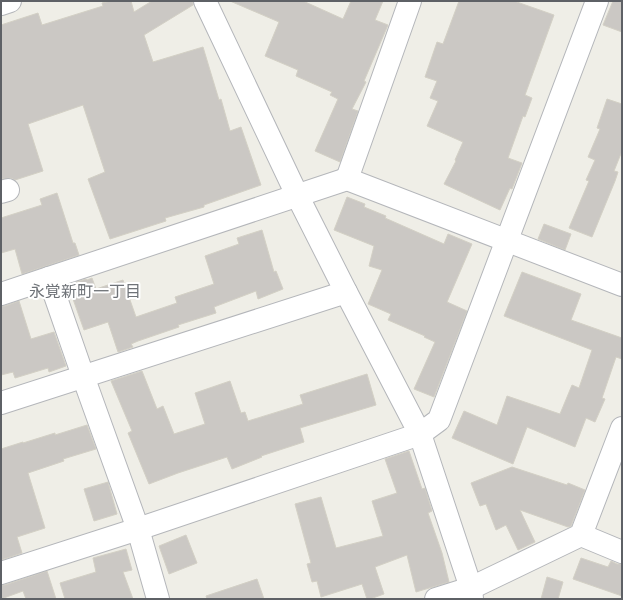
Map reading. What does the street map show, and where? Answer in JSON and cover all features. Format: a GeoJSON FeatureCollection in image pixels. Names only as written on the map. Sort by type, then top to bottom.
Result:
{"type":"FeatureCollection","features":[{"type":"Feature","properties":{"kind":"street"},"geometry":{"type":"LineString","coordinates":[[1,4],[10,1]]}},
{"type":"Feature","properties":{"kind":"street"},"geometry":{"type":"LineString","coordinates":[[347,179],[410,1]]}},
{"type":"Feature","properties":{"kind":"street"},"geometry":{"type":"LineString","coordinates":[[1,573],[138,529],[420,434],[439,420],[597,1]]}},
{"type":"Feature","properties":{"kind":"street"},"geometry":{"type":"LineString","coordinates":[[211,4],[298,195],[346,292],[420,434],[472,593]]}},
{"type":"Feature","properties":{"kind":"street"},"geometry":{"type":"LineString","coordinates":[[1,294],[347,179],[622,284]]}},
{"type":"Feature","properties":{"kind":"street"},"geometry":{"type":"LineString","coordinates":[[49,278],[138,529],[158,599]]}},
{"type":"Feature","properties":{"kind":"street"},"geometry":{"type":"LineString","coordinates":[[1,403],[346,292]]}},
{"type":"Feature","properties":{"kind":"street"},"geometry":{"type":"LineString","coordinates":[[436,599],[472,593],[581,535],[622,428]]}},
{"type":"Feature","properties":{"kind":"street"},"geometry":{"type":"LineString","coordinates":[[581,535],[622,552]]}},
{"type":"Feature","properties":{"kind":"building"},"geometry":{"type":"Polygon","coordinates":[[[111,1],[131,1],[134,12],[152,1],[193,1],[193,5],[144,35],[153,62],[203,47],[219,100],[221,99],[230,131],[241,127],[261,185],[204,205],[204,207],[165,218],[166,221],[110,239],[88,179],[105,172],[83,105],[28,124],[43,171],[15,180],[11,178],[1,179],[1,25],[38,13],[42,25],[103,6],[102,3],[111,1]]]}},
{"type":"Feature","properties":{"kind":"building"},"geometry":{"type":"Polygon","coordinates":[[[230,1],[303,1],[343,19],[351,1],[383,1],[375,20],[388,25],[364,81],[366,82],[352,109],[358,111],[340,162],[315,151],[338,99],[330,95],[332,92],[296,76],[298,70],[265,56],[279,22],[230,1]]]}},
{"type":"Feature","properties":{"kind":"building"},"geometry":{"type":"Polygon","coordinates":[[[459,1],[514,1],[554,15],[525,95],[532,98],[525,117],[523,116],[508,158],[522,163],[512,189],[510,188],[500,210],[444,184],[456,161],[455,160],[463,142],[427,126],[438,101],[430,98],[437,81],[425,77],[437,42],[443,44],[459,1]]]}},
{"type":"Feature","properties":{"kind":"building"},"geometry":{"type":"Polygon","coordinates":[[[613,1],[622,1],[622,32],[603,25],[613,1]]]}},
{"type":"Feature","properties":{"kind":"building"},"geometry":{"type":"Polygon","coordinates":[[[607,99],[622,104],[622,151],[614,171],[618,172],[615,181],[592,237],[569,228],[589,181],[586,180],[595,160],[588,157],[600,129],[597,128],[607,99]]]}},
{"type":"Feature","properties":{"kind":"building"},"geometry":{"type":"Polygon","coordinates":[[[57,193],[73,243],[75,243],[79,255],[22,274],[15,249],[1,253],[1,218],[42,205],[40,199],[57,193]]]}},
{"type":"Feature","properties":{"kind":"building"},"geometry":{"type":"Polygon","coordinates":[[[347,197],[365,204],[364,207],[386,216],[385,218],[444,244],[448,234],[472,244],[447,302],[467,311],[434,397],[414,389],[435,342],[388,320],[391,314],[368,304],[382,270],[369,266],[374,246],[334,230],[347,197]]]}},
{"type":"Feature","properties":{"kind":"building"},"geometry":{"type":"Polygon","coordinates":[[[544,224],[571,234],[565,250],[538,239],[544,224]]]}},
{"type":"Feature","properties":{"kind":"building"},"geometry":{"type":"Polygon","coordinates":[[[262,230],[274,272],[276,271],[283,289],[258,299],[256,291],[214,307],[216,313],[178,325],[179,327],[138,341],[131,344],[133,347],[118,352],[108,322],[84,330],[68,285],[92,278],[96,289],[123,280],[136,317],[177,303],[175,297],[214,284],[205,256],[239,244],[237,238],[262,230]]]}},
{"type":"Feature","properties":{"kind":"building"},"geometry":{"type":"Polygon","coordinates":[[[522,272],[581,294],[571,320],[622,338],[622,359],[616,357],[602,398],[605,399],[595,422],[586,418],[575,447],[527,427],[513,464],[452,438],[464,411],[497,425],[507,396],[560,414],[572,385],[579,388],[592,350],[504,316],[522,272]]]}},
{"type":"Feature","properties":{"kind":"building"},"geometry":{"type":"Polygon","coordinates":[[[19,301],[31,339],[54,332],[66,366],[49,372],[48,368],[15,378],[13,372],[1,375],[1,306],[19,301]]]}},
{"type":"Feature","properties":{"kind":"building"},"geometry":{"type":"Polygon","coordinates":[[[142,371],[157,409],[163,406],[174,434],[205,424],[195,393],[230,381],[241,413],[245,412],[248,421],[303,404],[300,395],[367,374],[376,405],[300,428],[304,442],[261,456],[262,457],[232,469],[227,457],[149,484],[128,433],[132,431],[111,381],[142,371]]]}},
{"type":"Feature","properties":{"kind":"building"},"geometry":{"type":"Polygon","coordinates":[[[87,425],[96,449],[63,459],[64,461],[28,473],[45,528],[17,537],[22,553],[1,560],[1,449],[87,425]]]}},
{"type":"Feature","properties":{"kind":"building"},"geometry":{"type":"Polygon","coordinates":[[[409,451],[422,489],[425,488],[432,511],[428,513],[442,553],[449,582],[416,592],[407,555],[375,567],[384,594],[367,599],[362,584],[321,597],[317,581],[312,582],[307,564],[311,563],[295,504],[321,497],[336,548],[383,536],[372,501],[397,493],[385,459],[409,451]]]}},
{"type":"Feature","properties":{"kind":"building"},"geometry":{"type":"Polygon","coordinates":[[[512,467],[567,485],[568,483],[585,490],[571,526],[568,527],[520,510],[535,542],[518,550],[506,525],[496,530],[486,504],[480,506],[471,483],[512,467]]]}},
{"type":"Feature","properties":{"kind":"building"},"geometry":{"type":"Polygon","coordinates":[[[108,482],[117,514],[94,521],[84,489],[108,482]]]}},
{"type":"Feature","properties":{"kind":"building"},"geometry":{"type":"Polygon","coordinates":[[[186,535],[197,563],[169,574],[159,546],[186,535]]]}},
{"type":"Feature","properties":{"kind":"building"},"geometry":{"type":"Polygon","coordinates":[[[126,549],[132,570],[123,572],[133,599],[65,599],[60,583],[96,572],[93,558],[126,549]]]}},
{"type":"Feature","properties":{"kind":"building"},"geometry":{"type":"Polygon","coordinates":[[[581,558],[608,567],[611,561],[617,564],[622,564],[622,596],[573,579],[581,558]]]}},
{"type":"Feature","properties":{"kind":"building"},"geometry":{"type":"Polygon","coordinates":[[[47,571],[56,599],[26,599],[23,591],[1,599],[1,585],[47,571]]]}},
{"type":"Feature","properties":{"kind":"building"},"geometry":{"type":"Polygon","coordinates":[[[547,577],[563,582],[558,599],[541,599],[547,577]]]}},
{"type":"Feature","properties":{"kind":"building"},"geometry":{"type":"Polygon","coordinates":[[[257,579],[264,599],[207,599],[206,596],[257,579]]]}},
{"type":"Feature","properties":{"kind":"district","name":"永覚新町一丁目"},"geometry":{"type":"Point","coordinates":[85,290]}}]}
